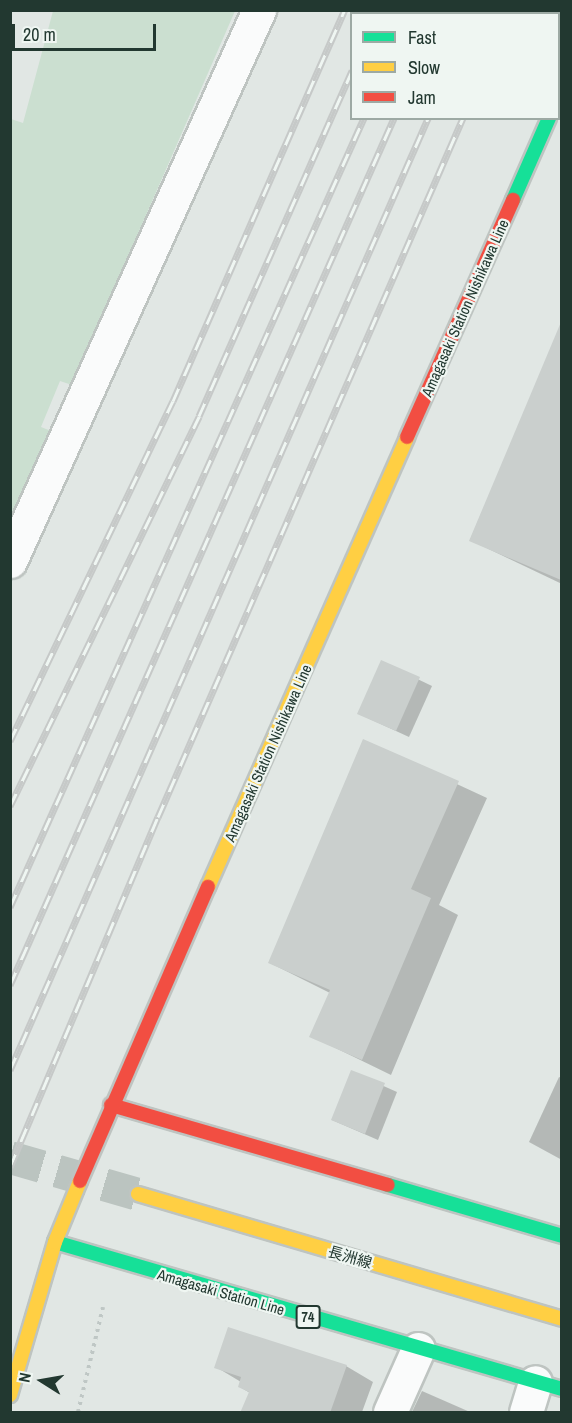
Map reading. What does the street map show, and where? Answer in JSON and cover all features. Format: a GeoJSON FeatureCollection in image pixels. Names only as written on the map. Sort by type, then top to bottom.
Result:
{"type":"FeatureCollection","features":[{"type":"Feature","properties":{"kind":"main road","name":"Amagasaki Station Nishikawa Line"},"geometry":{"type":"LineString","coordinates":[[10,1395],[55,1242],[111,1105],[548,120]]}},
{"type":"Feature","properties":{"kind":"main road"},"geometry":{"type":"LineString","coordinates":[[111,1105],[561,1236]]}},
{"type":"Feature","properties":{"kind":"main road","name":"長洲線"},"geometry":{"type":"LineString","coordinates":[[138,1194],[561,1319]]}},
{"type":"Feature","properties":{"kind":"main road","name":"Amagasaki Station Line"},"geometry":{"type":"LineString","coordinates":[[55,1242],[418,1349],[541,1395]]}},
{"type":"Feature","properties":{"kind":"street"},"geometry":{"type":"LineString","coordinates":[[10,561],[259,10]]}},
{"type":"Feature","properties":{"kind":"street"},"geometry":{"type":"LineString","coordinates":[[390,1413],[418,1349]]}},
{"type":"Feature","properties":{"kind":"path"},"geometry":{"type":"LineString","coordinates":[[78,1413],[103,1307]]}},
{"type":"Feature","properties":{"kind":"green space"},"geometry":{"type":"Polygon","coordinates":[[[53,11],[235,11],[72,385],[60,381],[41,427],[56,433],[11,536],[11,119],[23,123],[53,11]]]}},
{"type":"Feature","properties":{"kind":"building"},"geometry":{"type":"Polygon","coordinates":[[[561,322],[561,580],[469,541],[561,322]]]}},
{"type":"Feature","properties":{"kind":"building"},"geometry":{"type":"Polygon","coordinates":[[[381,660],[420,677],[396,731],[357,714],[381,660]]]}},
{"type":"Feature","properties":{"kind":"building"},"geometry":{"type":"Polygon","coordinates":[[[363,739],[459,781],[411,889],[431,898],[362,1060],[309,1037],[330,990],[268,963],[363,739]]]}},
{"type":"Feature","properties":{"kind":"building"},"geometry":{"type":"Polygon","coordinates":[[[351,1070],[385,1083],[365,1134],[331,1120],[351,1070]]]}},
{"type":"Feature","properties":{"kind":"building"},"geometry":{"type":"Polygon","coordinates":[[[228,1327],[347,1365],[330,1413],[240,1413],[249,1392],[238,1387],[241,1377],[214,1368],[228,1327]]]}},
{"type":"Feature","properties":{"kind":"tunnel"},"geometry":{"type":"LineString","coordinates":[[10,1157],[138,1194]]}},
{"type":"Feature","properties":{"kind":"railway"},"geometry":{"type":"LineString","coordinates":[[10,741],[173,401],[345,10]]}},
{"type":"Feature","properties":{"kind":"railway"},"geometry":{"type":"LineString","coordinates":[[10,806],[199,416],[350,75]]}},
{"type":"Feature","properties":{"kind":"railway"},"geometry":{"type":"LineString","coordinates":[[10,907],[363,120]]}},
{"type":"Feature","properties":{"kind":"railway"},"geometry":{"type":"LineString","coordinates":[[10,985],[393,120]]}},
{"type":"Feature","properties":{"kind":"railway"},"geometry":{"type":"LineString","coordinates":[[10,1070],[427,120]]}},
{"type":"Feature","properties":{"kind":"railway"},"geometry":{"type":"LineString","coordinates":[[10,1167],[158,817],[462,120]]}},
{"type":"Feature","properties":{"kind":"traffic: fast"},"geometry":{"type":"LineString","coordinates":[[513,200],[548,120]]}},
{"type":"Feature","properties":{"kind":"traffic: fast"},"geometry":{"type":"LineString","coordinates":[[388,1185],[562,1236]]}},
{"type":"Feature","properties":{"kind":"traffic: fast"},"geometry":{"type":"LineString","coordinates":[[55,1242],[562,1389]]}},
{"type":"Feature","properties":{"kind":"traffic: slow"},"geometry":{"type":"LineString","coordinates":[[208,887],[407,437]]}},
{"type":"Feature","properties":{"kind":"traffic: slow"},"geometry":{"type":"LineString","coordinates":[[10,1395],[55,1242],[80,1181]]}},
{"type":"Feature","properties":{"kind":"traffic: slow"},"geometry":{"type":"LineString","coordinates":[[138,1194],[562,1319]]}},
{"type":"Feature","properties":{"kind":"traffic: jam"},"geometry":{"type":"LineString","coordinates":[[560,94],[562,91]]}},
{"type":"Feature","properties":{"kind":"traffic: jam"},"geometry":{"type":"LineString","coordinates":[[407,437],[513,200]]}},
{"type":"Feature","properties":{"kind":"traffic: jam"},"geometry":{"type":"LineString","coordinates":[[80,1181],[208,887]]}},
{"type":"Feature","properties":{"kind":"traffic: jam"},"geometry":{"type":"LineString","coordinates":[[111,1105],[388,1185]]}}]}
